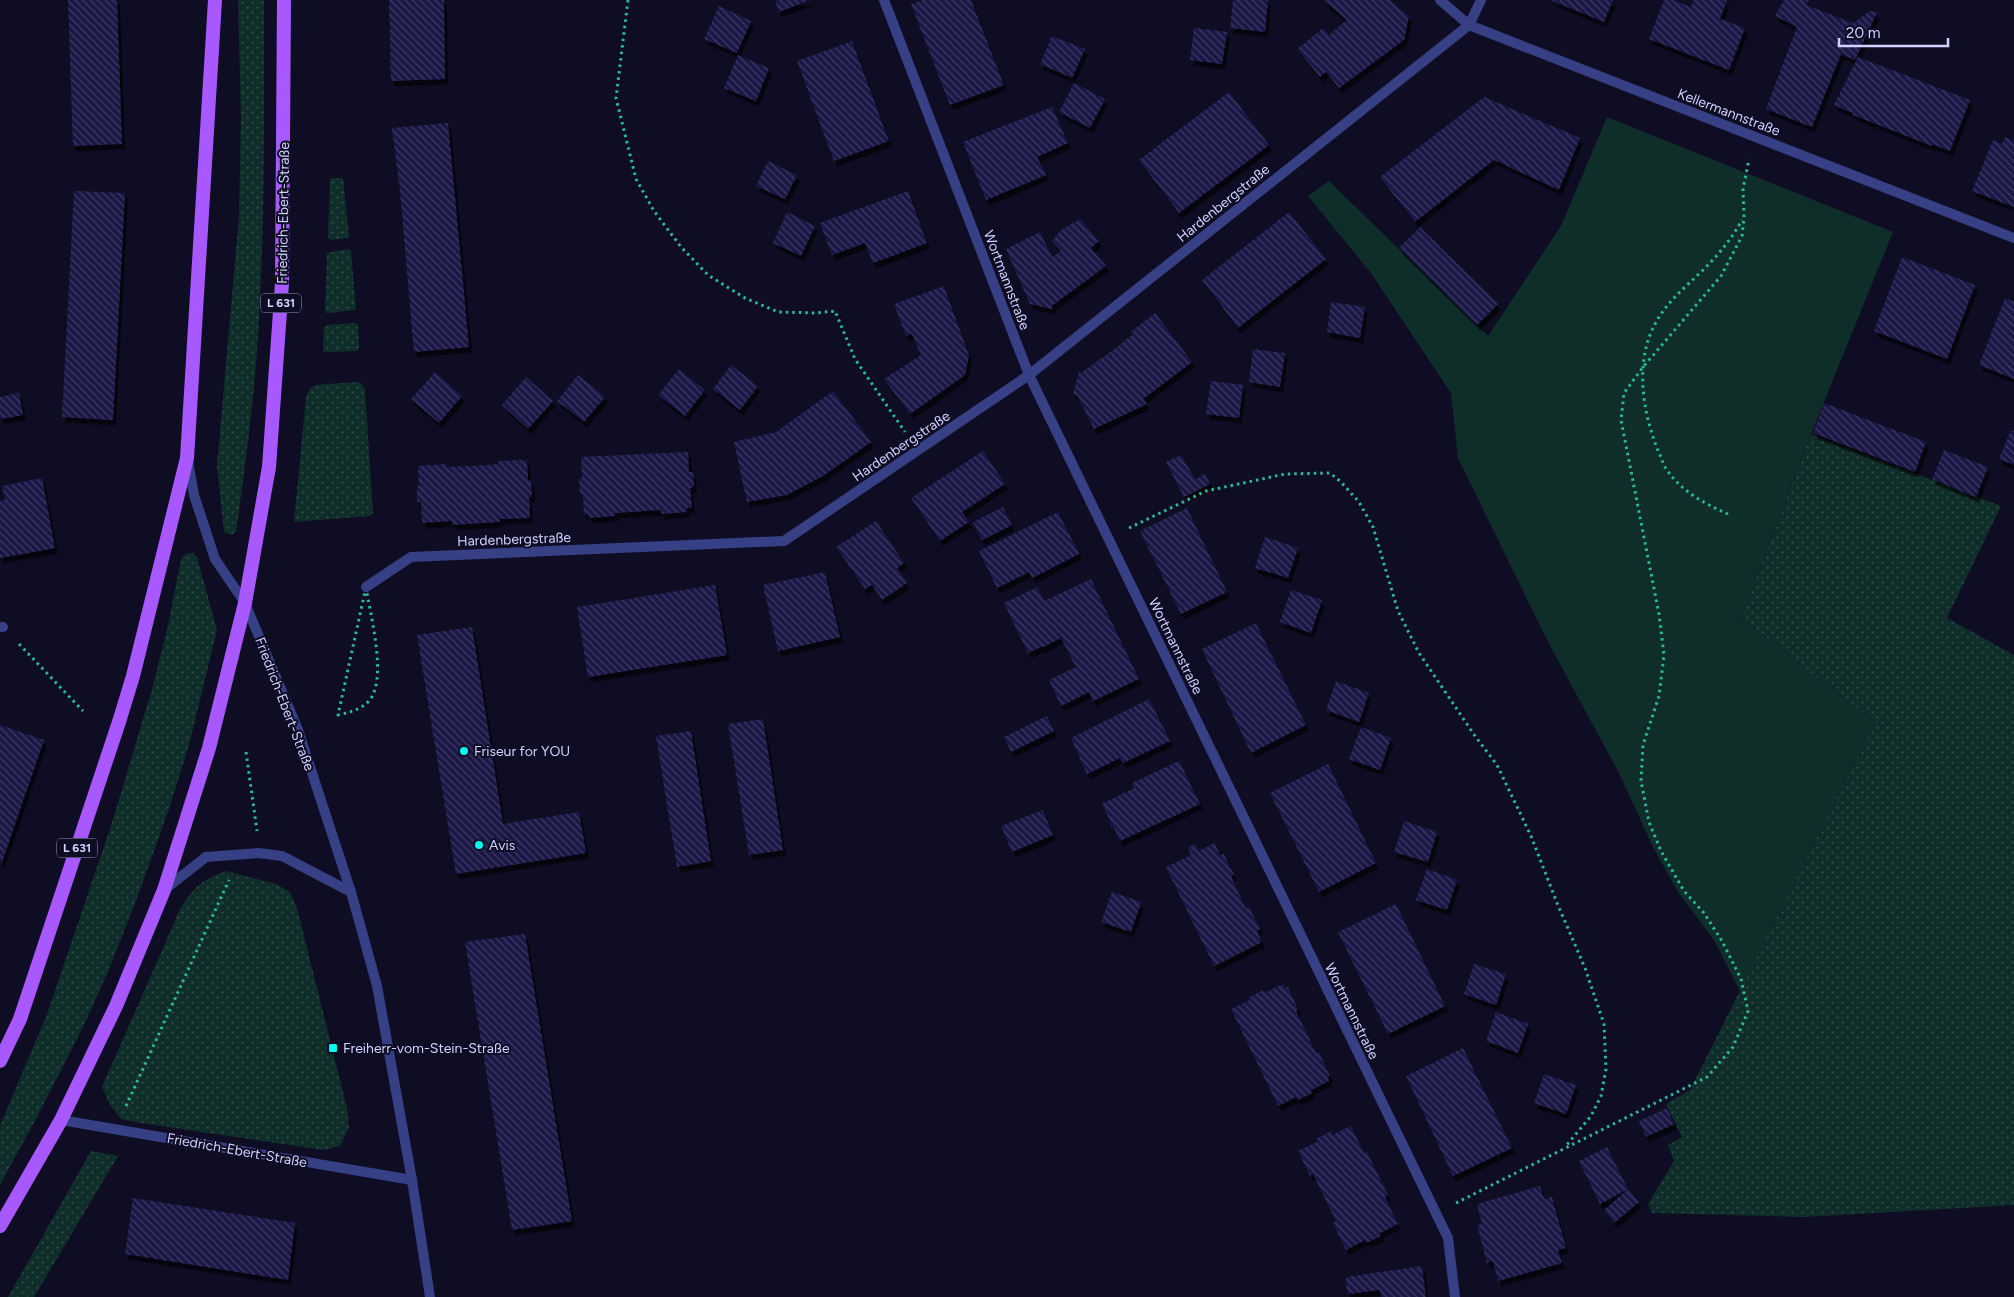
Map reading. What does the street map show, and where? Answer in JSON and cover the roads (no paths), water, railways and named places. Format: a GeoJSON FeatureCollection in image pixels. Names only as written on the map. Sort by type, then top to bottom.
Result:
{"type":"FeatureCollection","features":[{"type":"Feature","properties":{"kind":"main road","name":"Friedrich-Ebert-Straße"},"geometry":{"type":"LineString","coordinates":[[0,1062],[20,1018],[116,732],[187,458],[215,0]]}},
{"type":"Feature","properties":{"kind":"main road","name":"Friedrich-Ebert-Straße"},"geometry":{"type":"LineString","coordinates":[[245,603],[269,467],[282,283],[284,0]]}},
{"type":"Feature","properties":{"kind":"main road","name":"L 631"},"geometry":{"type":"LineString","coordinates":[[0,1226],[61,1120],[116,1006],[164,890],[210,748],[245,603]]}},
{"type":"Feature","properties":{"kind":"street","name":"Wortmannstraße"},"geometry":{"type":"LineString","coordinates":[[884,0],[1029,375],[1448,1238],[1454,1297]]}},
{"type":"Feature","properties":{"kind":"street","name":"Kellermannstraße"},"geometry":{"type":"LineString","coordinates":[[1440,0],[1469,25],[2014,238]]}},
{"type":"Feature","properties":{"kind":"street"},"geometry":{"type":"LineString","coordinates":[[1469,25],[1481,0]]}},
{"type":"Feature","properties":{"kind":"street","name":"Hardenbergstraße"},"geometry":{"type":"LineString","coordinates":[[366,587],[411,557],[784,541],[1029,375],[1469,25]]}},
{"type":"Feature","properties":{"kind":"street","name":"Friedrich-Ebert-Straße"},"geometry":{"type":"LineString","coordinates":[[187,458],[194,495],[215,559],[245,603],[298,730],[351,892],[377,986],[412,1180],[430,1297]]}},
{"type":"Feature","properties":{"kind":"street"},"geometry":{"type":"LineString","coordinates":[[164,890],[206,858],[258,853],[282,856],[351,892]]}},
{"type":"Feature","properties":{"kind":"street","name":"Friedrich-Ebert-Straße"},"geometry":{"type":"LineString","coordinates":[[61,1120],[412,1180]]}},
{"type":"Feature","properties":{"kind":"place","name":"Friseur for YOU"},"geometry":{"type":"Point","coordinates":[464,751]}},
{"type":"Feature","properties":{"kind":"place","name":"Avis"},"geometry":{"type":"Point","coordinates":[479,845]}},
{"type":"Feature","properties":{"kind":"place","name":"Freiherr-vom-Stein-Straße"},"geometry":{"type":"Point","coordinates":[333,1048]}}]}
